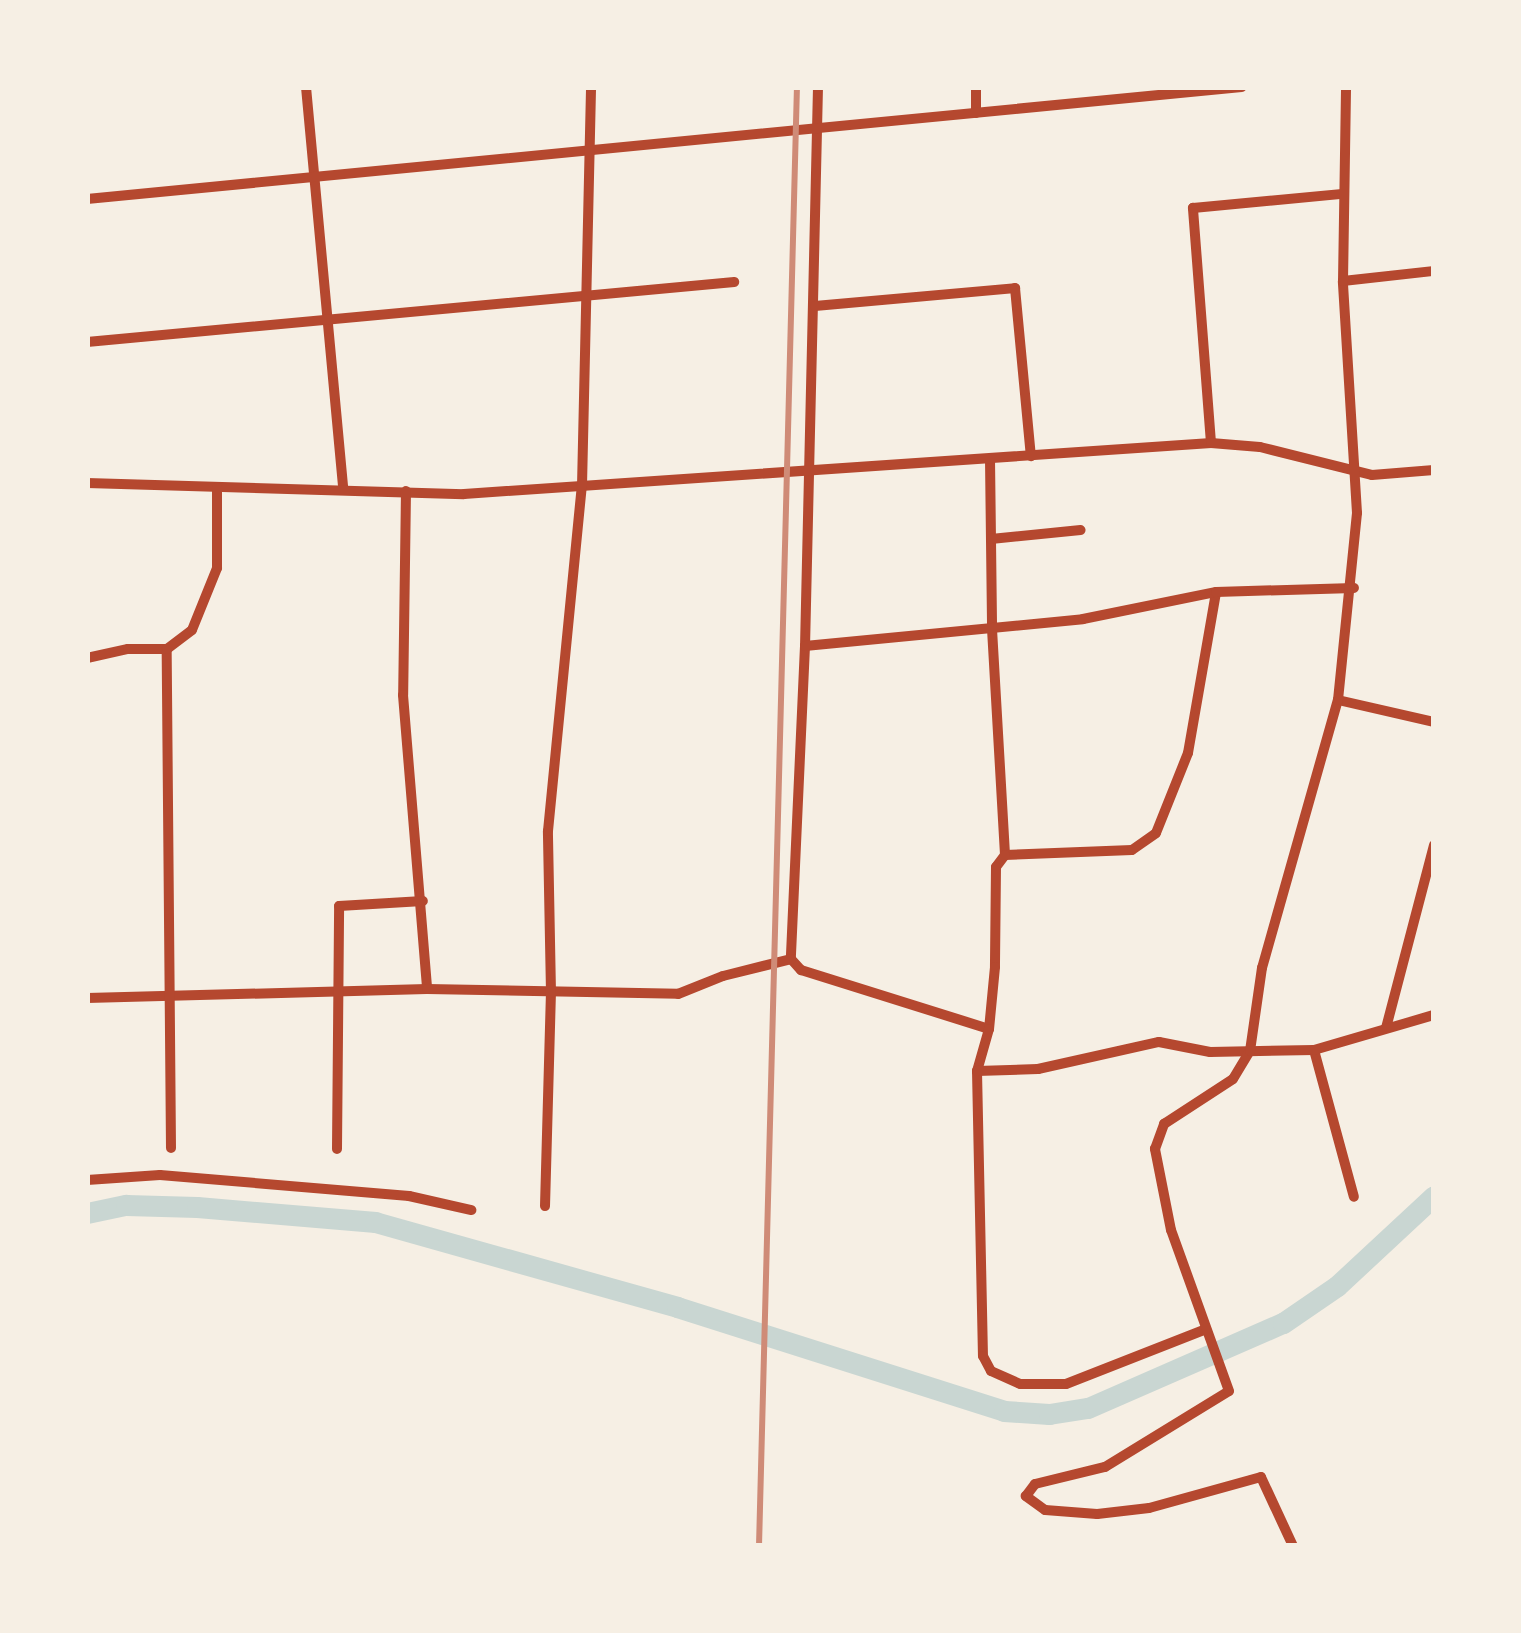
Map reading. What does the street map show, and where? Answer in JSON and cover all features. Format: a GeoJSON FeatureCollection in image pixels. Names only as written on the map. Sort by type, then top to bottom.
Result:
{"type":"FeatureCollection","features":[{"type":"Feature","properties":{"kind":"street"},"geometry":{"type":"LineString","coordinates":[[306,87],[343,489]]}},
{"type":"Feature","properties":{"kind":"street"},"geometry":{"type":"LineString","coordinates":[[545,1206],[550,790],[581,486],[590,292],[591,87]]}},
{"type":"Feature","properties":{"kind":"street"},"geometry":{"type":"LineString","coordinates":[[818,87],[805,646],[791,959],[801,970],[989,1029]]}},
{"type":"Feature","properties":{"kind":"street"},"geometry":{"type":"LineString","coordinates":[[976,87],[976,113]]}},
{"type":"Feature","properties":{"kind":"street"},"geometry":{"type":"LineString","coordinates":[[87,200],[1242,87]]}},
{"type":"Feature","properties":{"kind":"street"},"geometry":{"type":"LineString","coordinates":[[1293,1546],[1261,1477],[1149,1508],[1097,1514],[1045,1510],[1026,1496],[1035,1484],[1106,1467],[1229,1390],[1171,1230],[1155,1149],[1164,1124],[1233,1079],[1250,1051],[1262,968],[1338,700],[1354,588],[1355,471],[1343,281],[1346,87]]}},
{"type":"Feature","properties":{"kind":"street"},"geometry":{"type":"LineString","coordinates":[[1211,443],[1193,208],[1342,194]]}},
{"type":"Feature","properties":{"kind":"street"},"geometry":{"type":"LineString","coordinates":[[1343,281],[1434,271]]}},
{"type":"Feature","properties":{"kind":"street"},"geometry":{"type":"LineString","coordinates":[[87,343],[734,282]]}},
{"type":"Feature","properties":{"kind":"street"},"geometry":{"type":"LineString","coordinates":[[815,306],[1015,288],[1031,456]]}},
{"type":"Feature","properties":{"kind":"street"},"geometry":{"type":"LineString","coordinates":[[87,483],[406,491],[581,486],[1211,443],[1261,447],[1355,471],[1434,470]]}},
{"type":"Feature","properties":{"kind":"street"},"geometry":{"type":"LineString","coordinates":[[990,459],[992,629],[1005,855],[996,867],[989,1029],[977,1071],[982,1356],[991,1371],[1020,1384],[1066,1384],[1208,1334]]}},
{"type":"Feature","properties":{"kind":"street"},"geometry":{"type":"LineString","coordinates":[[87,658],[128,649],[167,650],[192,630],[217,568],[217,487]]}},
{"type":"Feature","properties":{"kind":"street"},"geometry":{"type":"LineString","coordinates":[[406,491],[403,694],[427,989]]}},
{"type":"Feature","properties":{"kind":"street"},"geometry":{"type":"LineString","coordinates":[[991,539],[1081,530]]}},
{"type":"Feature","properties":{"kind":"street"},"geometry":{"type":"LineString","coordinates":[[805,646],[1083,619],[1216,592],[1354,588]]}},
{"type":"Feature","properties":{"kind":"street"},"geometry":{"type":"LineString","coordinates":[[1005,855],[1132,850],[1156,832],[1188,752],[1216,592]]}},
{"type":"Feature","properties":{"kind":"street"},"geometry":{"type":"LineString","coordinates":[[167,650],[171,1148]]}},
{"type":"Feature","properties":{"kind":"street"},"geometry":{"type":"LineString","coordinates":[[1338,700],[1434,722]]}},
{"type":"Feature","properties":{"kind":"street"},"geometry":{"type":"LineString","coordinates":[[1386,1028],[1434,845]]}},
{"type":"Feature","properties":{"kind":"street"},"geometry":{"type":"LineString","coordinates":[[337,1149],[339,906],[423,901]]}},
{"type":"Feature","properties":{"kind":"street"},"geometry":{"type":"LineString","coordinates":[[87,998],[427,989],[678,994],[723,976],[791,959]]}},
{"type":"Feature","properties":{"kind":"street"},"geometry":{"type":"LineString","coordinates":[[977,1071],[1038,1069],[1159,1042],[1210,1052],[1314,1050],[1434,1015]]}},
{"type":"Feature","properties":{"kind":"street"},"geometry":{"type":"LineString","coordinates":[[1314,1050],[1354,1197]]}},
{"type":"Feature","properties":{"kind":"street"},"geometry":{"type":"LineString","coordinates":[[87,1180],[160,1175],[409,1196],[471,1210]]}},
{"type":"Feature","properties":{"kind":"waterway"},"geometry":{"type":"LineString","coordinates":[[87,1213],[126,1205],[197,1207],[375,1222],[677,1307],[1004,1411],[1049,1414],[1088,1408],[1283,1323],[1337,1286],[1434,1196]]}},
{"type":"Feature","properties":{"kind":"railway"},"geometry":{"type":"LineString","coordinates":[[759,1546],[797,87]]}}]}
